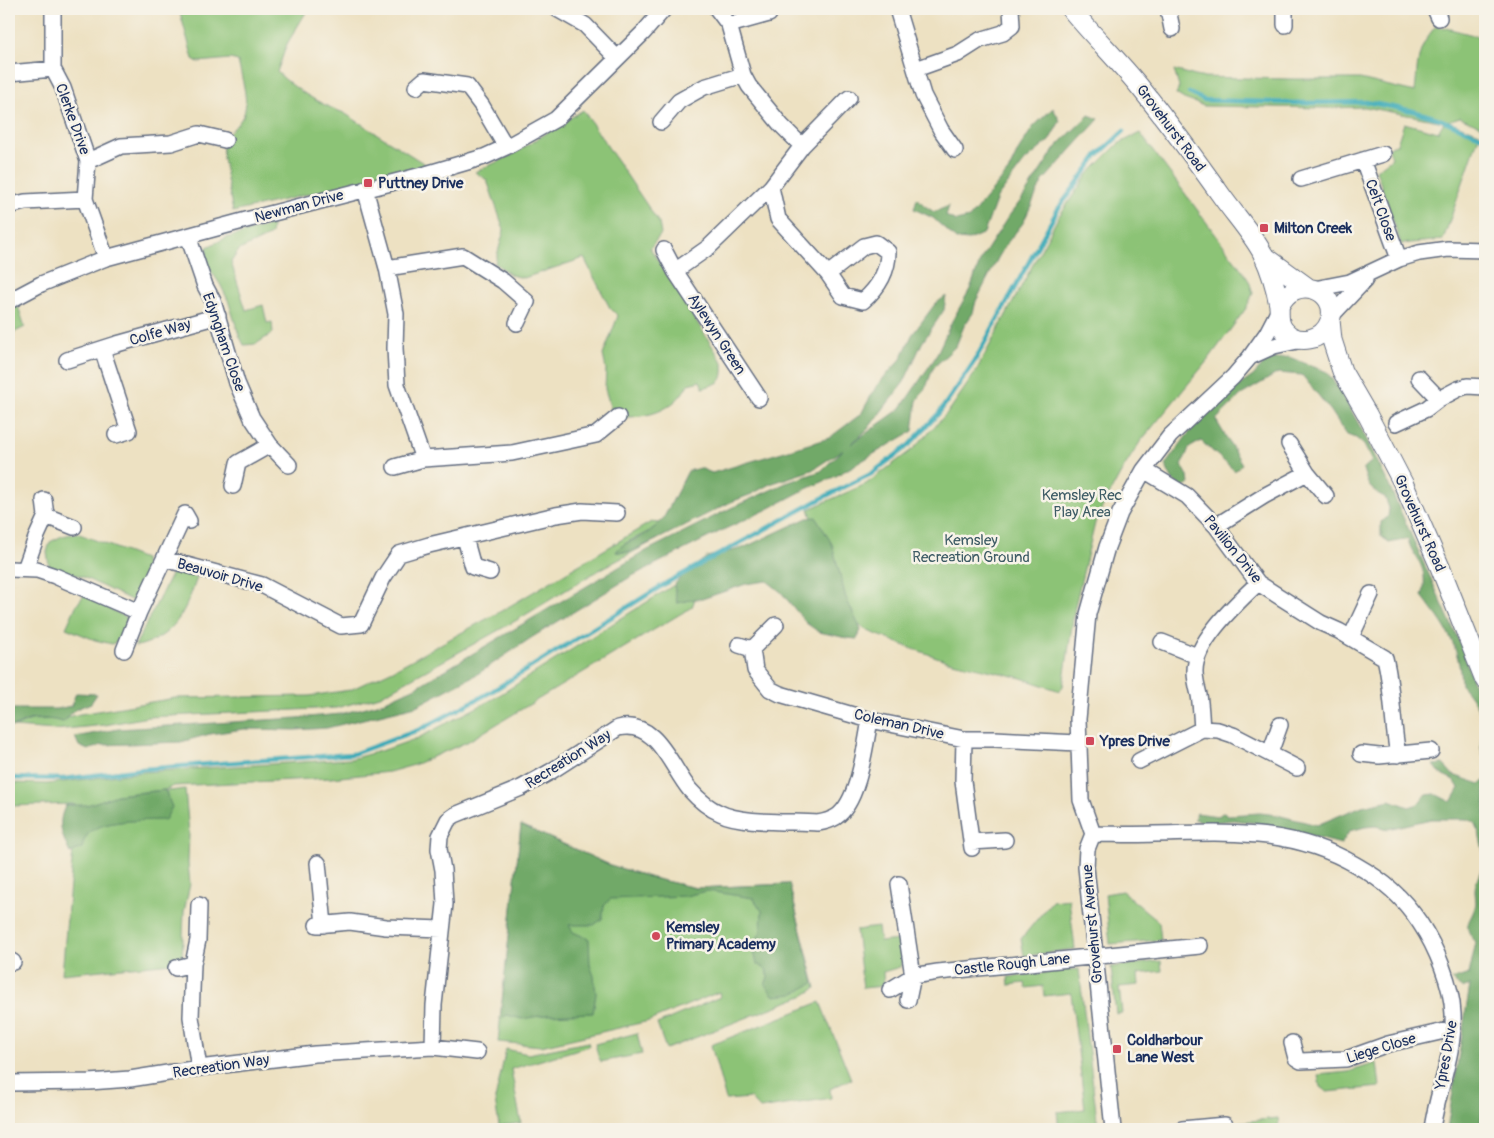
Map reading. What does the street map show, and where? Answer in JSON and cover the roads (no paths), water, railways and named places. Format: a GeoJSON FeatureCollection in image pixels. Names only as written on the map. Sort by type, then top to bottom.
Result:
{"type":"FeatureCollection","features":[{"type":"Feature","properties":{"kind":"street","name":"Clerke Drive"},"geometry":{"type":"LineString","coordinates":[[53,9],[53,69],[63,88],[88,161],[85,199],[106,258]]}},
{"type":"Feature","properties":{"kind":"street"},"geometry":{"type":"LineString","coordinates":[[557,9],[585,26],[618,58]]}},
{"type":"Feature","properties":{"kind":"street","name":"Newman Drive"},"geometry":{"type":"LineString","coordinates":[[9,301],[41,284],[106,258],[484,157],[556,119],[644,33],[664,9]]}},
{"type":"Feature","properties":{"kind":"street"},"geometry":{"type":"LineString","coordinates":[[717,9],[729,25],[736,44],[743,75],[749,86],[802,146]]}},
{"type":"Feature","properties":{"kind":"street"},"geometry":{"type":"LineString","coordinates":[[897,9],[923,96],[955,150]]}},
{"type":"Feature","properties":{"kind":"street"},"geometry":{"type":"LineString","coordinates":[[916,69],[958,54],[980,40],[1003,33],[1012,26],[1011,9]]}},
{"type":"Feature","properties":{"kind":"street","name":"Grovehurst Road"},"geometry":{"type":"LineString","coordinates":[[1071,9],[1144,92],[1262,254],[1271,276],[1279,309]]}},
{"type":"Feature","properties":{"kind":"street"},"geometry":{"type":"LineString","coordinates":[[1168,9],[1172,29]]}},
{"type":"Feature","properties":{"kind":"street"},"geometry":{"type":"LineString","coordinates":[[1285,9],[1285,25]]}},
{"type":"Feature","properties":{"kind":"street"},"geometry":{"type":"LineString","coordinates":[[729,25],[768,14]]}},
{"type":"Feature","properties":{"kind":"street","name":"Clerke Drive"},"geometry":{"type":"LineString","coordinates":[[9,73],[53,69]]}},
{"type":"Feature","properties":{"kind":"street"},"geometry":{"type":"LineString","coordinates":[[661,122],[679,100],[704,88],[743,75]]}},
{"type":"Feature","properties":{"kind":"street"},"geometry":{"type":"LineString","coordinates":[[416,87],[424,80],[467,86],[482,106],[506,147]]}},
{"type":"Feature","properties":{"kind":"street"},"geometry":{"type":"LineString","coordinates":[[675,271],[709,247],[771,187],[802,146],[849,98]]}},
{"type":"Feature","properties":{"kind":"street"},"geometry":{"type":"LineString","coordinates":[[88,161],[121,146],[171,143],[196,131],[225,140]]}},
{"type":"Feature","properties":{"kind":"street","name":"Celt Close"},"geometry":{"type":"LineString","coordinates":[[1301,179],[1382,154]]}},
{"type":"Feature","properties":{"kind":"street","name":"Celt Close"},"geometry":{"type":"LineString","coordinates":[[1363,160],[1398,259]]}},
{"type":"Feature","properties":{"kind":"street"},"geometry":{"type":"LineString","coordinates":[[771,187],[778,219],[828,274]]}},
{"type":"Feature","properties":{"kind":"street"},"geometry":{"type":"LineString","coordinates":[[365,189],[388,268],[396,314],[397,385],[423,459]]}},
{"type":"Feature","properties":{"kind":"street"},"geometry":{"type":"LineString","coordinates":[[9,206],[25,202],[85,199]]}},
{"type":"Feature","properties":{"kind":"street","name":"Edyngham Close"},"geometry":{"type":"LineString","coordinates":[[188,236],[205,286],[218,316],[236,382],[252,418],[270,444],[289,465]]}},
{"type":"Feature","properties":{"kind":"street"},"geometry":{"type":"LineString","coordinates":[[1093,834],[1081,800],[1078,743],[1080,688],[1088,614],[1107,547],[1120,513],[1144,470],[1170,436],[1233,377],[1250,357],[1267,333],[1281,301],[1289,293],[1300,288],[1350,282],[1398,259],[1419,253],[1469,248],[1485,250]]}},
{"type":"Feature","properties":{"kind":"street","name":"Aylewyn Green"},"geometry":{"type":"LineString","coordinates":[[664,250],[675,271],[759,398]]}},
{"type":"Feature","properties":{"kind":"street","name":"Grovehurst Road"},"geometry":{"type":"LineString","coordinates":[[1262,254],[1311,288]]}},
{"type":"Feature","properties":{"kind":"street"},"geometry":{"type":"LineString","coordinates":[[388,268],[463,256],[503,280],[527,302],[516,323]]}},
{"type":"Feature","properties":{"kind":"street"},"geometry":{"type":"LineString","coordinates":[[1250,357],[1286,342],[1304,340],[1320,335],[1352,291],[1375,270]]}},
{"type":"Feature","properties":{"kind":"street"},"geometry":{"type":"LineString","coordinates":[[1311,288],[1320,292],[1328,301],[1331,318]]}},
{"type":"Feature","properties":{"kind":"street"},"geometry":{"type":"LineString","coordinates":[[1279,309],[1280,324],[1284,330],[1294,338],[1304,340]]}},
{"type":"Feature","properties":{"kind":"street","name":"Colfe Way"},"geometry":{"type":"LineString","coordinates":[[67,360],[218,316]]}},
{"type":"Feature","properties":{"kind":"street","name":"Grovehurst Road"},"geometry":{"type":"LineString","coordinates":[[1331,318],[1332,340],[1342,371],[1368,414],[1404,484],[1440,567],[1485,680]]}},
{"type":"Feature","properties":{"kind":"street","name":"Grovehurst Road"},"geometry":{"type":"LineString","coordinates":[[1304,340],[1324,354],[1342,371]]}},
{"type":"Feature","properties":{"kind":"street"},"geometry":{"type":"LineString","coordinates":[[102,350],[129,431],[116,435]]}},
{"type":"Feature","properties":{"kind":"street"},"geometry":{"type":"LineString","coordinates":[[1419,378],[1438,399]]}},
{"type":"Feature","properties":{"kind":"street"},"geometry":{"type":"LineString","coordinates":[[1396,424],[1426,409],[1438,399],[1458,389],[1467,386],[1485,387]]}},
{"type":"Feature","properties":{"kind":"street"},"geometry":{"type":"LineString","coordinates":[[395,467],[423,459],[512,452],[556,443],[596,434],[618,417]]}},
{"type":"Feature","properties":{"kind":"street"},"geometry":{"type":"LineString","coordinates":[[233,486],[238,463],[270,444]]}},
{"type":"Feature","properties":{"kind":"street"},"geometry":{"type":"LineString","coordinates":[[1289,444],[1307,473],[1326,496]]}},
{"type":"Feature","properties":{"kind":"street","name":"Pavilion Drive"},"geometry":{"type":"LineString","coordinates":[[1144,470],[1187,496],[1216,526],[1258,583],[1321,623],[1351,637],[1385,658],[1390,677],[1394,732],[1398,755]]}},
{"type":"Feature","properties":{"kind":"street"},"geometry":{"type":"LineString","coordinates":[[1216,526],[1264,496],[1307,473]]}},
{"type":"Feature","properties":{"kind":"street"},"geometry":{"type":"LineString","coordinates":[[25,569],[46,516],[44,500]]}},
{"type":"Feature","properties":{"kind":"street","name":"Beauvoir Drive"},"geometry":{"type":"LineString","coordinates":[[164,559],[262,585],[342,626],[354,626],[361,624],[383,578],[399,554],[429,545],[556,515],[582,511],[617,513]]}},
{"type":"Feature","properties":{"kind":"street","name":"Beauvoir Drive"},"geometry":{"type":"LineString","coordinates":[[124,650],[139,612],[185,514],[189,521]]}},
{"type":"Feature","properties":{"kind":"street"},"geometry":{"type":"LineString","coordinates":[[46,516],[74,527]]}},
{"type":"Feature","properties":{"kind":"street"},"geometry":{"type":"LineString","coordinates":[[465,538],[473,567],[490,572]]}},
{"type":"Feature","properties":{"kind":"street"},"geometry":{"type":"LineString","coordinates":[[9,569],[37,570],[139,612]]}},
{"type":"Feature","properties":{"kind":"street"},"geometry":{"type":"LineString","coordinates":[[1202,729],[1201,707],[1195,672],[1197,656],[1207,639],[1258,583]]}},
{"type":"Feature","properties":{"kind":"street"},"geometry":{"type":"LineString","coordinates":[[1351,637],[1371,594]]}},
{"type":"Feature","properties":{"kind":"street","name":"Coleman Drive"},"geometry":{"type":"LineString","coordinates":[[776,626],[746,647],[755,670],[770,689],[780,694],[870,720],[964,739],[1078,743]]}},
{"type":"Feature","properties":{"kind":"street"},"geometry":{"type":"LineString","coordinates":[[1162,642],[1197,656]]}},
{"type":"Feature","properties":{"kind":"street","name":"Recreation Way"},"geometry":{"type":"LineString","coordinates":[[432,1047],[434,1005],[445,904],[443,870],[439,849],[440,836],[448,820],[455,815],[528,784],[618,728],[635,726],[652,735],[690,789],[701,801],[722,815],[742,820],[818,823],[835,818],[848,804],[854,793],[870,720]]}},
{"type":"Feature","properties":{"kind":"street"},"geometry":{"type":"LineString","coordinates":[[1270,753],[1280,725]]}},
{"type":"Feature","properties":{"kind":"street"},"geometry":{"type":"LineString","coordinates":[[1139,761],[1202,729],[1218,730],[1226,733],[1270,753],[1297,768]]}},
{"type":"Feature","properties":{"kind":"street"},"geometry":{"type":"LineString","coordinates":[[964,739],[963,781],[971,845],[1005,840]]}},
{"type":"Feature","properties":{"kind":"street"},"geometry":{"type":"LineString","coordinates":[[1361,754],[1379,756],[1431,752]]}},
{"type":"Feature","properties":{"kind":"street","name":"Ypres Drive"},"geometry":{"type":"LineString","coordinates":[[1093,834],[1239,833],[1288,839],[1310,844],[1340,856],[1371,873],[1402,898],[1422,926],[1437,953],[1447,983],[1453,1012],[1453,1030],[1445,1074],[1434,1109],[1432,1129]]}},
{"type":"Feature","properties":{"kind":"street","name":"Grovehurst Avenue"},"geometry":{"type":"LineString","coordinates":[[1093,834],[1087,850],[1086,867],[1112,1129]]}},
{"type":"Feature","properties":{"kind":"street"},"geometry":{"type":"LineString","coordinates":[[318,863],[321,925],[350,922],[386,927],[442,929]]}},
{"type":"Feature","properties":{"kind":"street"},"geometry":{"type":"LineString","coordinates":[[899,884],[913,976],[908,1000]]}},
{"type":"Feature","properties":{"kind":"street"},"geometry":{"type":"LineString","coordinates":[[199,905],[198,940],[193,964],[191,1017],[199,1068]]}},
{"type":"Feature","properties":{"kind":"street","name":"Castle Rough Lane"},"geometry":{"type":"LineString","coordinates":[[890,990],[913,976],[1200,946]]}},
{"type":"Feature","properties":{"kind":"street"},"geometry":{"type":"LineString","coordinates":[[176,968],[193,964]]}},
{"type":"Feature","properties":{"kind":"street","name":"Liege Close"},"geometry":{"type":"LineString","coordinates":[[1292,1043],[1296,1058],[1301,1061],[1340,1060],[1388,1044],[1453,1030]]}},
{"type":"Feature","properties":{"kind":"street","name":"Recreation Way"},"geometry":{"type":"LineString","coordinates":[[9,1083],[114,1080],[315,1054],[432,1047],[477,1052]]}},
{"type":"Feature","properties":{"kind":"street"},"geometry":{"type":"LineString","coordinates":[[1182,1129],[1225,1124]]}},
{"type":"Feature","properties":{"kind":"waterway"},"geometry":{"type":"LineString","coordinates":[[1189,93],[1204,100],[1299,103],[1366,102],[1413,111],[1437,118],[1485,138]]}},
{"type":"Feature","properties":{"kind":"waterway"},"geometry":{"type":"LineString","coordinates":[[9,778],[63,779],[143,769],[353,754],[421,729],[489,693],[668,582],[830,494],[871,474],[909,445],[939,413],[974,362],[1058,209],[1097,156],[1124,131]]}},
{"type":"Feature","properties":{"kind":"place","name":"Puttney Drive"},"geometry":{"type":"Point","coordinates":[368,183]}},
{"type":"Feature","properties":{"kind":"place","name":"Milton Creek"},"geometry":{"type":"Point","coordinates":[1264,228]}},
{"type":"Feature","properties":{"kind":"place","name":"Ypres Drive"},"geometry":{"type":"Point","coordinates":[1090,741]}},
{"type":"Feature","properties":{"kind":"place","name":"Kemsley Primary Academy"},"geometry":{"type":"Point","coordinates":[656,936]}},
{"type":"Feature","properties":{"kind":"place","name":"Coldharbour Lane West"},"geometry":{"type":"Point","coordinates":[1117,1049]}},
{"type":"Feature","properties":{"kind":"park label","name":"Kemsley Rec Play Area"},"geometry":{"type":"Point","coordinates":[1082,504]}},
{"type":"Feature","properties":{"kind":"park label","name":"Kemsley Recreation Ground"},"geometry":{"type":"Point","coordinates":[971,548]}}]}
